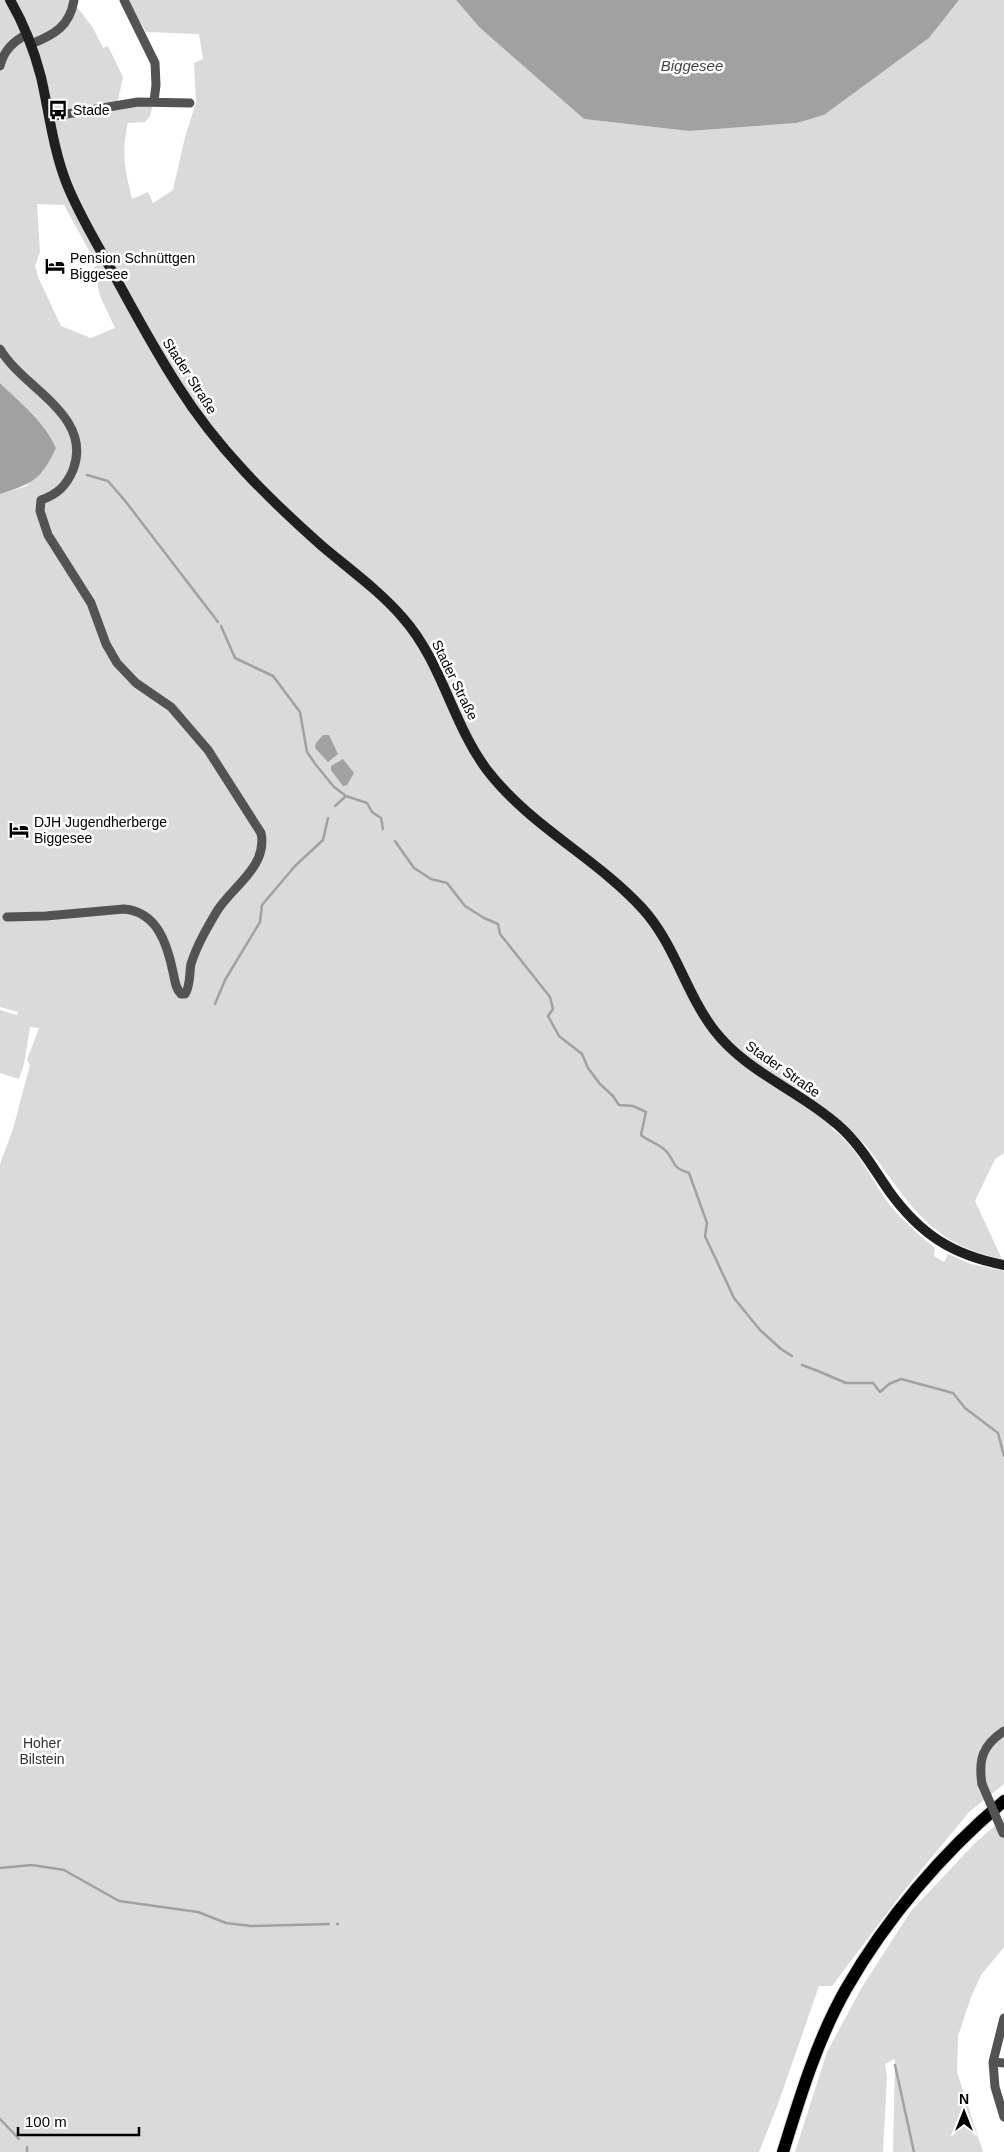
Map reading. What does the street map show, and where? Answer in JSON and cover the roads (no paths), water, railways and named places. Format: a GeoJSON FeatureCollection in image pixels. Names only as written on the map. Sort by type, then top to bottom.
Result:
{"type":"FeatureCollection","features":[{"type":"Feature","properties":{"kind":"main road"},"geometry":{"type":"LineString","coordinates":[[783,2152],[804,2082],[845,1990],[872,1949],[912,1895],[977,1823],[1004,1801]]}},
{"type":"Feature","properties":{"kind":"street","name":"Stader Straße"},"geometry":{"type":"LineString","coordinates":[[10,0],[31,44],[40,72],[56,153],[77,208],[141,324],[194,411],[253,481],[402,616],[431,657],[468,739],[490,773],[523,808],[624,890],[644,910],[669,946],[704,1017],[725,1043],[740,1058],[836,1123],[856,1144],[896,1200],[925,1232],[961,1254],[1004,1265]]}},
{"type":"Feature","properties":{"kind":"street"},"geometry":{"type":"LineString","coordinates":[[31,44],[60,30],[69,17],[74,0]]}},
{"type":"Feature","properties":{"kind":"street"},"geometry":{"type":"LineString","coordinates":[[124,0],[155,63],[156,85],[154,101]]}},
{"type":"Feature","properties":{"kind":"street"},"geometry":{"type":"LineString","coordinates":[[0,66],[6,50],[16,40],[27,34]]}},
{"type":"Feature","properties":{"kind":"street"},"geometry":{"type":"LineString","coordinates":[[48,117],[117,105],[154,101],[190,103]]}},
{"type":"Feature","properties":{"kind":"street"},"geometry":{"type":"LineString","coordinates":[[0,350],[15,370],[62,413],[71,426],[76,440],[74,466],[63,488],[41,500],[40,511],[48,535],[91,603],[106,644],[125,674],[171,707],[208,750],[261,833],[263,844],[257,863],[219,909],[199,943],[191,965],[188,988],[185,994],[180,994],[177,989],[173,970],[158,927],[136,910],[124,909],[46,916],[7,917]]}},
{"type":"Feature","properties":{"kind":"street"},"geometry":{"type":"LineString","coordinates":[[1004,1731],[987,1745],[980,1765],[982,1784],[1004,1834]]}},
{"type":"Feature","properties":{"kind":"street"},"geometry":{"type":"LineString","coordinates":[[1004,2018],[993,2062],[995,2086],[1004,2117]]}},
{"type":"Feature","properties":{"kind":"street"},"geometry":{"type":"LineString","coordinates":[[993,2062],[1004,2063]]}},
{"type":"Feature","properties":{"kind":"water","name":"Biggesee"},"geometry":{"type":"Polygon","coordinates":[[[456,0],[959,0],[929,38],[824,115],[797,123],[689,131],[584,119],[479,27],[456,0]]]}},
{"type":"Feature","properties":{"kind":"water"},"geometry":{"type":"Polygon","coordinates":[[[0,383],[45,429],[56,448],[51,459],[34,479],[20,487],[0,494],[0,383]]]}},
{"type":"Feature","properties":{"kind":"water"},"geometry":{"type":"Polygon","coordinates":[[[323,735],[329,735],[338,754],[328,762],[315,748],[316,743],[323,735]]]}},
{"type":"Feature","properties":{"kind":"water"},"geometry":{"type":"Polygon","coordinates":[[[343,759],[354,773],[347,785],[343,786],[331,770],[331,766],[343,759]]]}},
{"type":"Feature","properties":{"kind":"waterway"},"geometry":{"type":"LineString","coordinates":[[87,475],[108,481],[218,622]]}},
{"type":"Feature","properties":{"kind":"waterway"},"geometry":{"type":"LineString","coordinates":[[221,626],[235,658],[273,676],[300,712],[307,752],[316,765],[334,787],[346,796],[367,803],[372,812],[381,818],[383,829]]}},
{"type":"Feature","properties":{"kind":"waterway"},"geometry":{"type":"LineString","coordinates":[[335,806],[346,796]]}},
{"type":"Feature","properties":{"kind":"waterway"},"geometry":{"type":"LineString","coordinates":[[215,1004],[225,980],[260,922],[262,905],[295,866],[323,840],[328,818]]}},
{"type":"Feature","properties":{"kind":"waterway"},"geometry":{"type":"LineString","coordinates":[[395,841],[414,868],[431,879],[447,883],[465,906],[498,924],[500,934],[550,997],[553,1009],[548,1016],[559,1036],[582,1054],[588,1068],[619,1105],[633,1106],[646,1112],[641,1135],[663,1149],[676,1166],[689,1173],[707,1223],[705,1236],[734,1298],[760,1330],[781,1349],[792,1356]]}},
{"type":"Feature","properties":{"kind":"waterway"},"geometry":{"type":"LineString","coordinates":[[802,1365],[846,1383],[873,1383],[880,1392],[889,1384],[901,1379],[953,1393],[965,1408],[998,1433],[1004,1456]]}},
{"type":"Feature","properties":{"kind":"waterway"},"geometry":{"type":"LineString","coordinates":[[0,1868],[32,1865],[64,1870],[119,1901],[198,1912],[226,1923],[251,1926],[329,1924]]}},
{"type":"Feature","properties":{"kind":"waterway"},"geometry":{"type":"LineString","coordinates":[[895,2065],[914,2152]]}},
{"type":"Feature","properties":{"kind":"waterway"},"geometry":{"type":"LineString","coordinates":[[0,2119],[19,2139]]}},
{"type":"Feature","properties":{"kind":"waterway"},"geometry":{"type":"LineString","coordinates":[[27,2147],[27,2152]]}},
{"type":"Feature","properties":{"kind":"place","name":"Stade"},"geometry":{"type":"Point","coordinates":[58,110]}},
{"type":"Feature","properties":{"kind":"place","name":"Pension Schnüttgen Biggesee"},"geometry":{"type":"Point","coordinates":[55,266]}},
{"type":"Feature","properties":{"kind":"place","name":"DJH Jugendherberge Biggesee"},"geometry":{"type":"Point","coordinates":[19,830]}},
{"type":"Feature","properties":{"kind":"park label","name":"Hoher Bilstein"},"geometry":{"type":"Point","coordinates":[42,1752]}}]}
